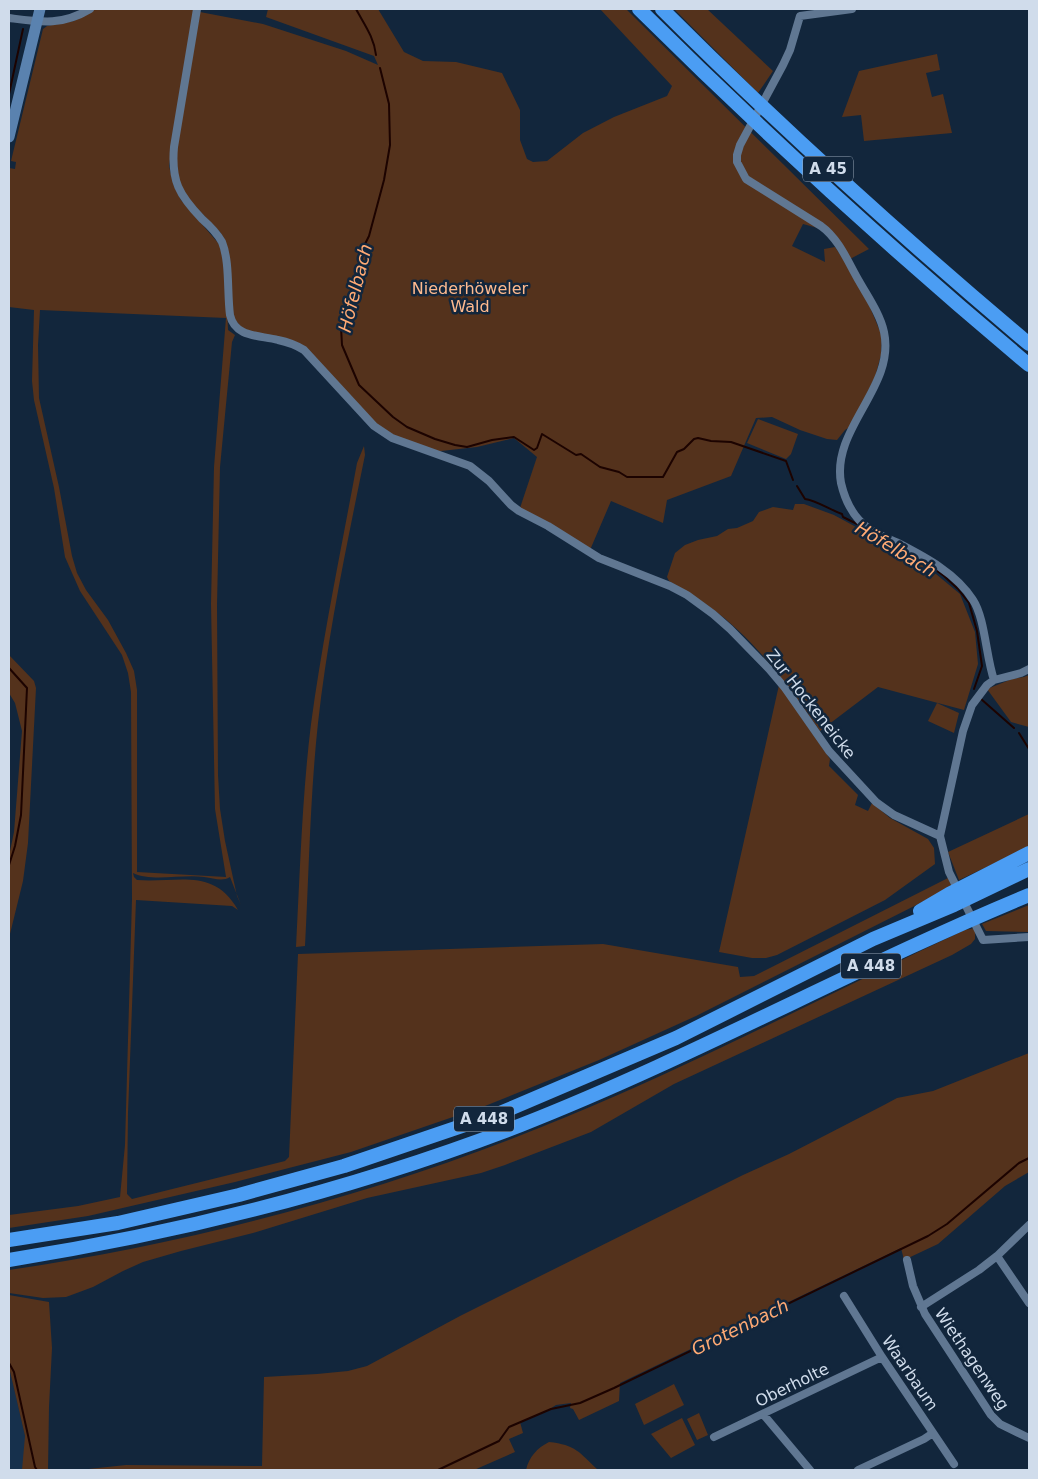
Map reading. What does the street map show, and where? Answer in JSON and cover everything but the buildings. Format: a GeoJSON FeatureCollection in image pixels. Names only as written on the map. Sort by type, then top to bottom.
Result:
{"type":"FeatureCollection","features":[{"type":"Feature","properties":{"kind":"highway","name":"A 45"},"geometry":{"type":"LineString","coordinates":[[639,9],[698,68],[830,192],[1029,365]]}},
{"type":"Feature","properties":{"kind":"highway","name":"A 45"},"geometry":{"type":"LineString","coordinates":[[662,9],[760,105],[850,189],[932,262],[1029,344]]}},
{"type":"Feature","properties":{"kind":"highway","name":"A 448"},"geometry":{"type":"LineString","coordinates":[[9,1240],[118,1223],[239,1195],[344,1166],[451,1131],[530,1102],[676,1038],[972,889],[1029,853]]}},
{"type":"Feature","properties":{"kind":"highway","name":"A 448"},"geometry":{"type":"LineString","coordinates":[[972,889],[1029,870]]}},
{"type":"Feature","properties":{"kind":"highway","name":"A 448"},"geometry":{"type":"LineString","coordinates":[[9,1260],[116,1242],[242,1214],[306,1197],[438,1155],[523,1124],[643,1073],[962,924],[1029,895]]}},
{"type":"Feature","properties":{"kind":"main road"},"geometry":{"type":"LineString","coordinates":[[9,137],[40,9]]}},
{"type":"Feature","properties":{"kind":"street"},"geometry":{"type":"LineString","coordinates":[[9,18],[63,21],[90,9]]}},
{"type":"Feature","properties":{"kind":"street","name":"Zur Hockeneicke"},"geometry":{"type":"LineString","coordinates":[[197,9],[174,147],[173,170],[180,193],[216,232],[222,244],[226,260],[230,315],[237,328],[250,334],[290,343],[304,350],[374,426],[386,435],[470,466],[490,481],[515,508],[599,558],[621,568],[655,579],[693,600],[730,629],[770,669],[828,751],[876,802],[894,815],[940,836]]}},
{"type":"Feature","properties":{"kind":"street"},"geometry":{"type":"LineString","coordinates":[[852,9],[800,16],[790,50],[740,145],[737,162],[746,179],[830,233],[866,294],[883,329],[885,346],[882,367],[877,381],[846,442],[841,461],[841,483],[852,511],[869,529],[935,564],[962,586],[973,599],[978,609],[988,664],[994,680]]}},
{"type":"Feature","properties":{"kind":"street"},"geometry":{"type":"LineString","coordinates":[[1029,669],[994,680],[986,685],[967,717],[940,836],[949,872],[983,940],[1029,937]]}},
{"type":"Feature","properties":{"kind":"street","name":"Wiethagenweg"},"geometry":{"type":"LineString","coordinates":[[921,1307],[966,1279],[997,1256],[1029,1225]]}},
{"type":"Feature","properties":{"kind":"street"},"geometry":{"type":"LineString","coordinates":[[997,1256],[1029,1303]]}},
{"type":"Feature","properties":{"kind":"street","name":"Wiethagenweg"},"geometry":{"type":"LineString","coordinates":[[907,1260],[910,1276],[921,1307],[991,1415],[1000,1424],[1029,1438]]}},
{"type":"Feature","properties":{"kind":"street","name":"Waarbaum"},"geometry":{"type":"LineString","coordinates":[[844,1296],[882,1357],[954,1464]]}},
{"type":"Feature","properties":{"kind":"street","name":"Oberholte"},"geometry":{"type":"LineString","coordinates":[[714,1437],[882,1357]]}},
{"type":"Feature","properties":{"kind":"street"},"geometry":{"type":"LineString","coordinates":[[763,1414],[810,1470]]}},
{"type":"Feature","properties":{"kind":"street"},"geometry":{"type":"LineString","coordinates":[[858,1470],[924,1439],[933,1432]]}},
{"type":"Feature","properties":{"kind":"shaded area"},"geometry":{"type":"Polygon","coordinates":[[[9,1367],[10,1371],[33,1470],[9,1470],[9,1367]]]}},
{"type":"Feature","properties":{"kind":"green space"},"geometry":{"type":"Polygon","coordinates":[[[94,9],[194,9],[169,166],[174,186],[181,200],[219,244],[225,263],[228,330],[235,335],[232,342],[220,467],[217,605],[220,809],[236,893],[230,877],[221,879],[196,876],[149,877],[133,873],[137,880],[181,879],[206,882],[228,896],[238,910],[232,906],[136,900],[128,1113],[127,1194],[132,1199],[285,1161],[289,1157],[298,954],[603,944],[738,967],[740,977],[754,976],[948,878],[952,887],[696,1016],[599,1060],[485,1106],[351,1152],[235,1182],[88,1216],[9,1228],[9,1215],[78,1206],[120,1197],[125,1145],[132,899],[131,692],[128,673],[122,655],[80,591],[65,557],[54,488],[34,400],[32,381],[34,310],[9,307],[9,168],[15,169],[16,162],[11,161],[43,29],[47,26],[74,21],[94,9]],[[40,310],[38,345],[39,398],[72,556],[77,573],[86,590],[108,620],[134,671],[137,690],[137,872],[226,877],[215,809],[211,604],[214,467],[226,318],[40,310]]]}},
{"type":"Feature","properties":{"kind":"green space","name":"Niederhöweler Wald"},"geometry":{"type":"Polygon","coordinates":[[[268,9],[378,9],[404,52],[423,61],[456,62],[502,73],[520,110],[520,140],[527,159],[533,162],[547,161],[583,133],[614,117],[667,96],[672,86],[600,9],[626,9],[869,249],[850,259],[832,232],[803,224],[792,246],[825,262],[824,249],[835,247],[848,266],[869,305],[882,336],[881,355],[875,377],[851,426],[837,440],[827,439],[800,430],[772,417],[756,418],[731,476],[667,500],[663,523],[611,501],[590,550],[519,511],[537,457],[514,438],[477,447],[432,452],[386,435],[299,343],[248,332],[240,326],[233,317],[228,253],[225,240],[220,232],[186,197],[177,177],[176,154],[200,12],[263,24],[346,51],[378,65],[374,56],[266,17],[268,9]]]}},
{"type":"Feature","properties":{"kind":"green space"},"geometry":{"type":"Polygon","coordinates":[[[674,9],[707,9],[773,71],[758,93],[674,9]]]}},
{"type":"Feature","properties":{"kind":"green space"},"geometry":{"type":"Polygon","coordinates":[[[937,54],[940,70],[926,73],[932,97],[943,94],[952,133],[864,141],[861,115],[842,117],[859,71],[937,54]]]}},
{"type":"Feature","properties":{"kind":"green space"},"geometry":{"type":"Polygon","coordinates":[[[758,419],[798,434],[791,454],[786,459],[747,443],[758,419]]]}},
{"type":"Feature","properties":{"kind":"green space"},"geometry":{"type":"Polygon","coordinates":[[[364,446],[365,455],[345,555],[322,689],[311,807],[305,946],[296,947],[303,807],[311,724],[357,463],[364,446]]]}},
{"type":"Feature","properties":{"kind":"green space"},"geometry":{"type":"Polygon","coordinates":[[[795,504],[804,504],[834,515],[924,564],[960,594],[975,632],[978,664],[964,710],[878,687],[820,731],[784,681],[742,634],[706,604],[669,581],[667,577],[675,553],[685,545],[717,536],[728,529],[737,528],[753,521],[759,512],[773,507],[793,510],[795,504]]]}},
{"type":"Feature","properties":{"kind":"green space"},"geometry":{"type":"Polygon","coordinates":[[[9,655],[34,681],[36,688],[28,843],[23,881],[9,938],[9,856],[14,832],[22,731],[15,703],[9,693],[9,655]]]}},
{"type":"Feature","properties":{"kind":"green space"},"geometry":{"type":"Polygon","coordinates":[[[1029,675],[1029,727],[1011,722],[987,689],[1012,679],[1029,675]]]}},
{"type":"Feature","properties":{"kind":"green space"},"geometry":{"type":"Polygon","coordinates":[[[779,685],[830,759],[829,766],[858,795],[855,805],[868,811],[872,803],[890,818],[928,839],[934,848],[935,864],[885,900],[777,955],[766,958],[752,958],[719,952],[779,685]]]}},
{"type":"Feature","properties":{"kind":"green space"},"geometry":{"type":"Polygon","coordinates":[[[937,703],[959,713],[954,733],[928,721],[937,703]]]}},
{"type":"Feature","properties":{"kind":"green space"},"geometry":{"type":"Polygon","coordinates":[[[1029,814],[1029,847],[959,880],[948,852],[1029,814]]]}},
{"type":"Feature","properties":{"kind":"green space"},"geometry":{"type":"Polygon","coordinates":[[[1029,905],[1029,932],[986,931],[982,924],[1029,905]]]}},
{"type":"Feature","properties":{"kind":"green space"},"geometry":{"type":"Polygon","coordinates":[[[975,928],[975,939],[971,944],[952,955],[674,1084],[591,1132],[505,1165],[481,1173],[367,1198],[253,1233],[143,1262],[93,1287],[66,1297],[43,1298],[9,1293],[9,1270],[151,1245],[292,1211],[362,1191],[499,1144],[667,1073],[965,930],[975,928]]]}},
{"type":"Feature","properties":{"kind":"green space"},"geometry":{"type":"Polygon","coordinates":[[[1029,1053],[1029,1172],[1005,1186],[938,1244],[904,1260],[901,1248],[620,1383],[619,1401],[579,1420],[573,1409],[570,1408],[571,1403],[556,1405],[520,1422],[523,1433],[509,1439],[515,1452],[474,1470],[79,1470],[126,1465],[262,1466],[264,1377],[348,1371],[367,1366],[460,1316],[789,1154],[897,1098],[933,1091],[1029,1053]]]}},
{"type":"Feature","properties":{"kind":"green space"},"geometry":{"type":"Polygon","coordinates":[[[9,1295],[49,1302],[52,1348],[48,1470],[22,1470],[25,1436],[9,1367],[9,1295]]]}},
{"type":"Feature","properties":{"kind":"green space"},"geometry":{"type":"Polygon","coordinates":[[[674,1384],[684,1405],[644,1425],[635,1404],[674,1384]]]}},
{"type":"Feature","properties":{"kind":"green space"},"geometry":{"type":"Polygon","coordinates":[[[699,1413],[708,1435],[697,1440],[687,1419],[699,1413]]]}},
{"type":"Feature","properties":{"kind":"green space"},"geometry":{"type":"Polygon","coordinates":[[[682,1418],[695,1445],[671,1458],[651,1434],[682,1418]]]}},
{"type":"Feature","properties":{"kind":"green space"},"geometry":{"type":"Polygon","coordinates":[[[549,1442],[571,1447],[598,1470],[526,1470],[534,1453],[549,1442]]]}},
{"type":"Feature","properties":{"kind":"waterway","name":"Höfelbach"},"geometry":{"type":"LineString","coordinates":[[356,9],[371,36],[376,55]]}},
{"type":"Feature","properties":{"kind":"waterway"},"geometry":{"type":"LineString","coordinates":[[9,94],[23,29]]}},
{"type":"Feature","properties":{"kind":"waterway","name":"Höfelbach"},"geometry":{"type":"LineString","coordinates":[[380,68],[389,104],[390,145],[384,180],[369,236],[364,246],[361,264],[358,269],[358,277],[345,314],[346,322],[341,327],[342,345],[359,385],[393,417],[407,427],[455,445],[467,447],[492,440],[514,437],[534,450],[537,448],[542,434],[576,455],[581,454],[600,467],[619,472],[627,477],[663,477],[677,452],[698,438],[731,442],[786,461],[793,480]]}},
{"type":"Feature","properties":{"kind":"waterway","name":"Höfelbach"},"geometry":{"type":"LineString","coordinates":[[797,486],[805,499],[842,514],[843,517],[859,525]]}},
{"type":"Feature","properties":{"kind":"waterway","name":"Höfelbach"},"geometry":{"type":"LineString","coordinates":[[884,541],[926,563],[944,576],[969,603],[977,631],[982,666],[974,689]]}},
{"type":"Feature","properties":{"kind":"waterway"},"geometry":{"type":"LineString","coordinates":[[9,668],[27,688],[21,815],[9,865]]}},
{"type":"Feature","properties":{"kind":"waterway","name":"Höfelbach"},"geometry":{"type":"LineString","coordinates":[[981,699],[1014,728]]}},
{"type":"Feature","properties":{"kind":"waterway","name":"Höfelbach"},"geometry":{"type":"LineString","coordinates":[[1019,733],[1029,749]]}},
{"type":"Feature","properties":{"kind":"waterway","name":"Grotenbach"},"geometry":{"type":"LineString","coordinates":[[438,1470],[499,1441],[509,1427],[551,1409],[580,1403],[614,1388],[928,1236],[947,1224],[1019,1163],[1029,1158]]}},
{"type":"Feature","properties":{"kind":"waterway"},"geometry":{"type":"LineString","coordinates":[[9,1363],[14,1372],[37,1470]]}}]}
